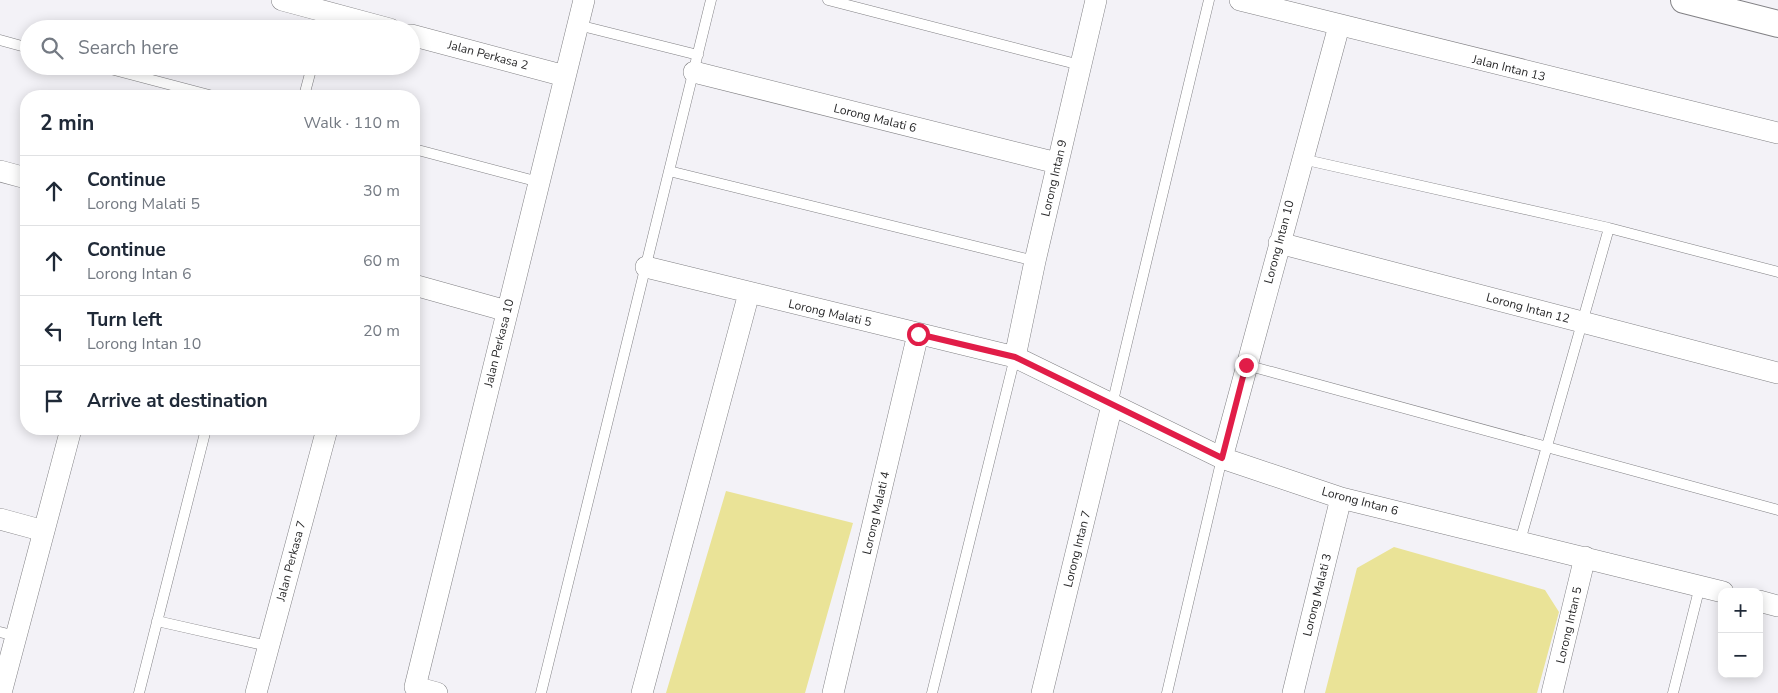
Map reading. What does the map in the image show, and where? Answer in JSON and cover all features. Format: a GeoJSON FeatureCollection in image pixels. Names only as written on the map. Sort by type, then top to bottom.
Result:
{"type":"FeatureCollection","features":[{"type":"Feature","properties":{"kind":"street","name":"Jalan Perkasa 10"},"geometry":{"type":"LineString","coordinates":[[436,693],[415,687],[584,0]]}},
{"type":"Feature","properties":{"kind":"street","name":"Lorong Intan 9"},"geometry":{"type":"LineString","coordinates":[[1015,357],[1057,163],[1096,0]]}},
{"type":"Feature","properties":{"kind":"street","name":"Jalan Intan 13"},"geometry":{"type":"LineString","coordinates":[[1240,0],[1778,133]]}},
{"type":"Feature","properties":{"kind":"street"},"geometry":{"type":"LineString","coordinates":[[1684,0],[1778,24]]}},
{"type":"Feature","properties":{"kind":"street"},"geometry":{"type":"LineString","coordinates":[[294,2],[325,20]]}},
{"type":"Feature","properties":{"kind":"street","name":"Lorong Intan 10"},"geometry":{"type":"LineString","coordinates":[[1222,458],[1339,26]]}},
{"type":"Feature","properties":{"kind":"street","name":"Jalan Perkasa 2"},"geometry":{"type":"LineString","coordinates":[[420,36],[565,76]]}},
{"type":"Feature","properties":{"kind":"street","name":"Lorong Malati 6"},"geometry":{"type":"LineString","coordinates":[[696,63],[1057,163]]}},
{"type":"Feature","properties":{"kind":"street"},"geometry":{"type":"LineString","coordinates":[[0,171],[20,176]]}},
{"type":"Feature","properties":{"kind":"street","name":"Lorong Intan 12"},"geometry":{"type":"LineString","coordinates":[[1279,243],[1778,373]]}},
{"type":"Feature","properties":{"kind":"street","name":"Lorong Malati 5"},"geometry":{"type":"LineString","coordinates":[[646,266],[749,293],[1015,357]]}},
{"type":"Feature","properties":{"kind":"street"},"geometry":{"type":"LineString","coordinates":[[420,287],[507,311]]}},
{"type":"Feature","properties":{"kind":"street"},"geometry":{"type":"LineString","coordinates":[[642,693],[749,293]]}},
{"type":"Feature","properties":{"kind":"street","name":"Lorong Malati 4"},"geometry":{"type":"LineString","coordinates":[[833,693],[918,334]]}},
{"type":"Feature","properties":{"kind":"street","name":"Lorong Intan 6"},"geometry":{"type":"LineString","coordinates":[[1015,357],[1222,458],[1341,498],[1718,591]]}},
{"type":"Feature","properties":{"kind":"street","name":"Lorong Intan 7"},"geometry":{"type":"LineString","coordinates":[[1042,693],[1112,405]]}},
{"type":"Feature","properties":{"kind":"street"},"geometry":{"type":"LineString","coordinates":[[1,693],[8,634],[44,532],[69,435]]}},
{"type":"Feature","properties":{"kind":"street","name":"Jalan Perkasa 7"},"geometry":{"type":"LineString","coordinates":[[256,693],[324,435]]}},
{"type":"Feature","properties":{"kind":"street","name":"Lorong Malati 3"},"geometry":{"type":"LineString","coordinates":[[1293,693],[1341,498]]}},
{"type":"Feature","properties":{"kind":"street"},"geometry":{"type":"LineString","coordinates":[[0,518],[44,532]]}},
{"type":"Feature","properties":{"kind":"street","name":"Lorong Intan 5"},"geometry":{"type":"LineString","coordinates":[[1552,693],[1585,557]]}},
{"type":"Feature","properties":{"kind":"street"},"geometry":{"type":"LineString","coordinates":[[1763,602],[1778,606]]}},
{"type":"Feature","properties":{"kind":"lane"},"geometry":{"type":"LineString","coordinates":[[541,693],[711,0]]}},
{"type":"Feature","properties":{"kind":"lane"},"geometry":{"type":"LineString","coordinates":[[828,0],[1080,65]]}},
{"type":"Feature","properties":{"kind":"lane"},"geometry":{"type":"LineString","coordinates":[[1112,405],[1209,0]]}},
{"type":"Feature","properties":{"kind":"lane"},"geometry":{"type":"LineString","coordinates":[[578,25],[696,63]]}},
{"type":"Feature","properties":{"kind":"lane"},"geometry":{"type":"LineString","coordinates":[[0,40],[20,46]]}},
{"type":"Feature","properties":{"kind":"lane"},"geometry":{"type":"LineString","coordinates":[[134,75],[191,90]]}},
{"type":"Feature","properties":{"kind":"lane"},"geometry":{"type":"LineString","coordinates":[[306,90],[310,75]]}},
{"type":"Feature","properties":{"kind":"lane"},"geometry":{"type":"LineString","coordinates":[[420,151],[539,182]]}},
{"type":"Feature","properties":{"kind":"lane"},"geometry":{"type":"LineString","coordinates":[[1302,158],[1609,228],[1778,272]]}},
{"type":"Feature","properties":{"kind":"lane"},"geometry":{"type":"LineString","coordinates":[[669,171],[1035,261]]}},
{"type":"Feature","properties":{"kind":"lane"},"geometry":{"type":"LineString","coordinates":[[1520,541],[1609,228]]}},
{"type":"Feature","properties":{"kind":"lane"},"geometry":{"type":"LineString","coordinates":[[932,693],[1015,357]]}},
{"type":"Feature","properties":{"kind":"lane"},"geometry":{"type":"LineString","coordinates":[[1246,365],[1778,510]]}},
{"type":"Feature","properties":{"kind":"lane"},"geometry":{"type":"LineString","coordinates":[[139,693],[204,435]]}},
{"type":"Feature","properties":{"kind":"lane"},"geometry":{"type":"LineString","coordinates":[[1167,693],[1222,458]]}},
{"type":"Feature","properties":{"kind":"lane"},"geometry":{"type":"LineString","coordinates":[[1673,693],[1700,586]]}},
{"type":"Feature","properties":{"kind":"lane"},"geometry":{"type":"LineString","coordinates":[[158,621],[268,646]]}},
{"type":"Feature","properties":{"kind":"shaded area"},"geometry":{"type":"Polygon","coordinates":[[[726,491],[853,523],[805,693],[666,693],[726,491]]]}},
{"type":"Feature","properties":{"kind":"shaded area"},"geometry":{"type":"Polygon","coordinates":[[[1394,547],[1545,590],[1559,612],[1537,693],[1325,693],[1357,568],[1394,547]]]}},
{"type":"Feature","properties":{"kind":"route"},"geometry":{"type":"LineString","coordinates":[[918,334],[1015,357],[1222,458],[1246,365]]}}]}
